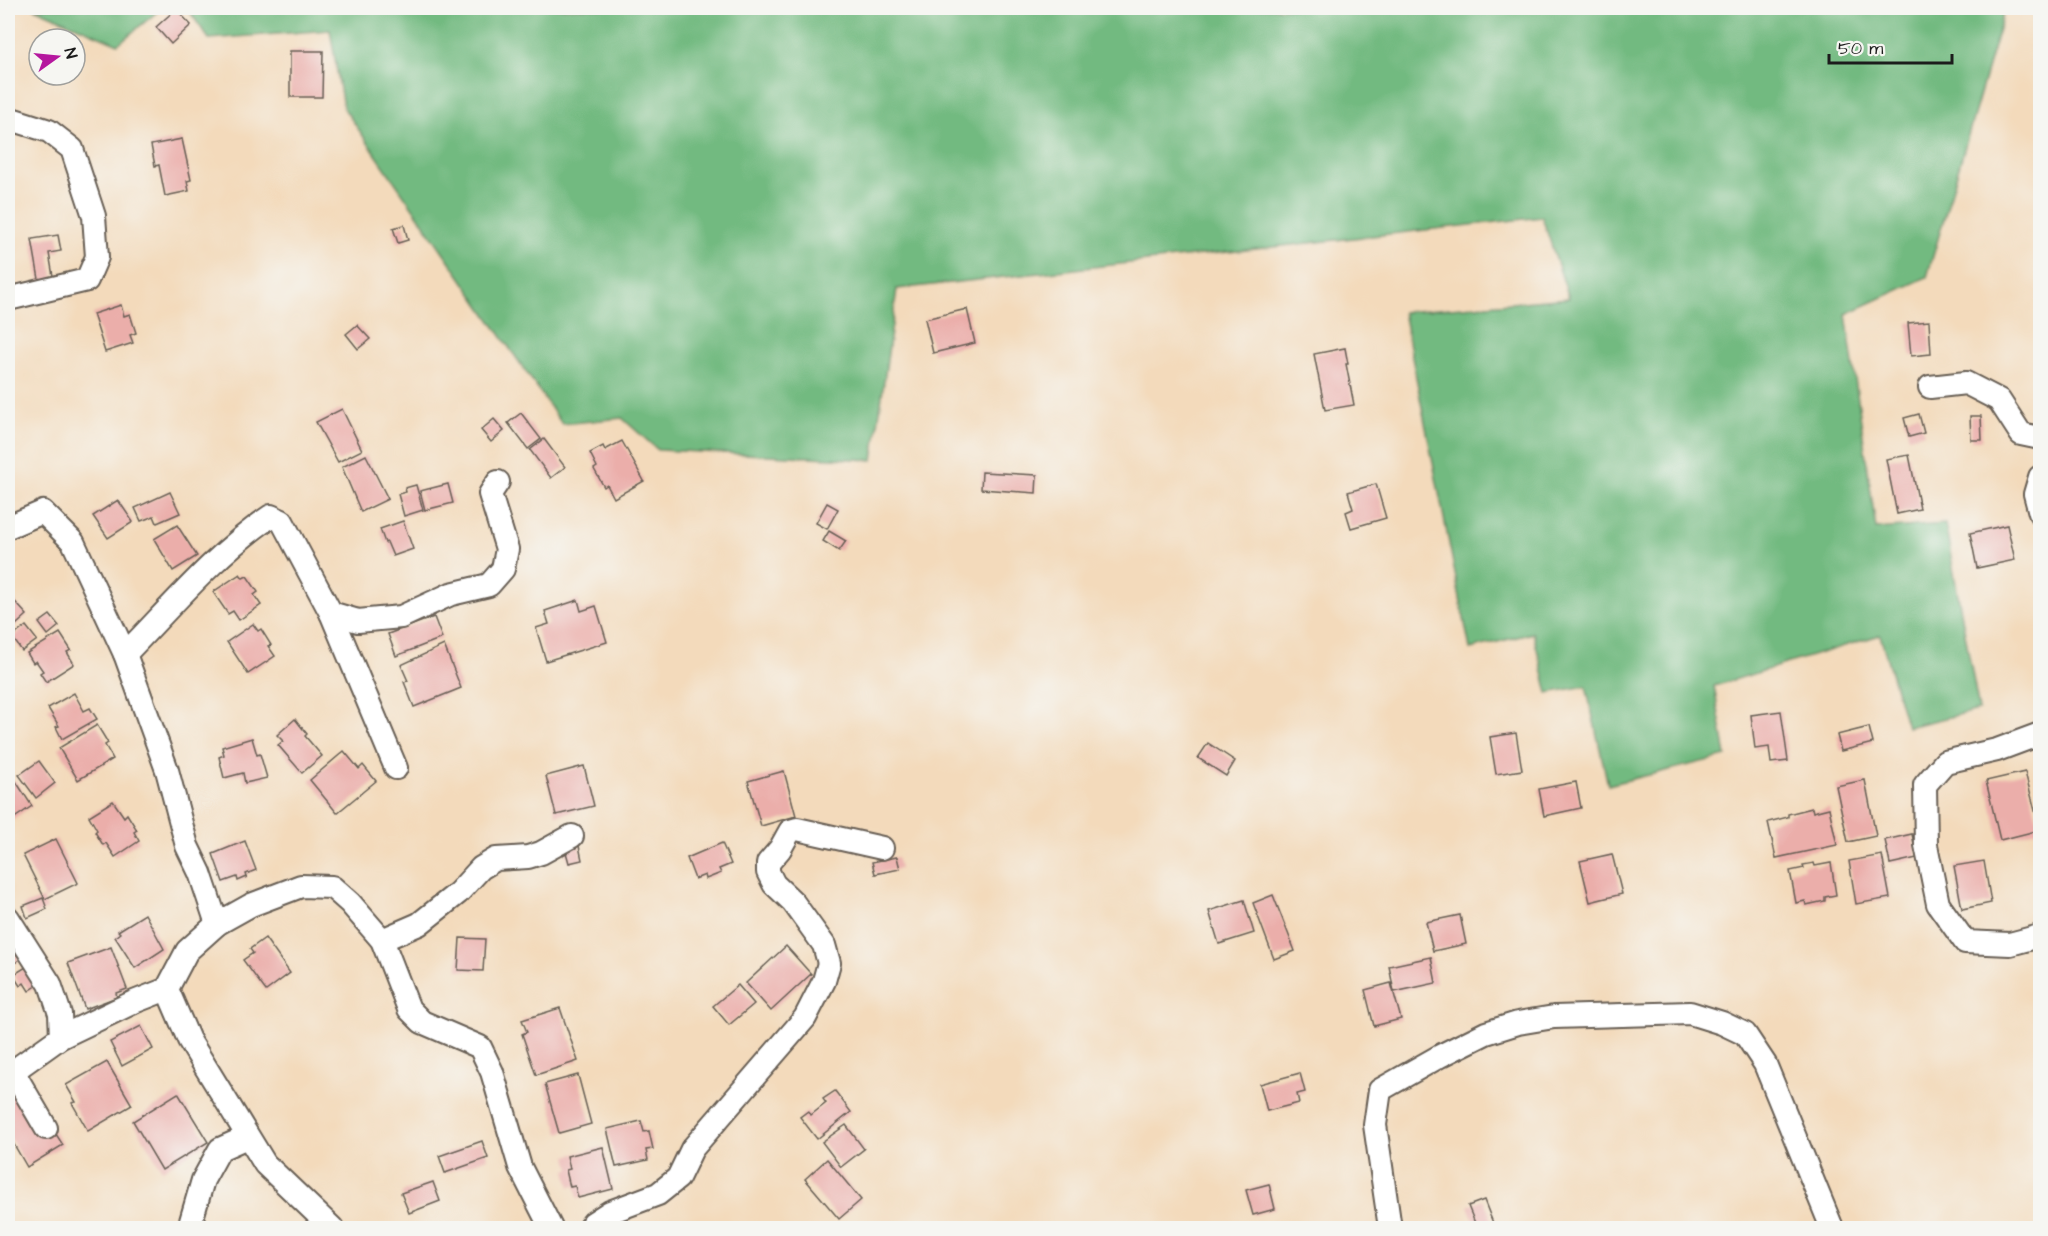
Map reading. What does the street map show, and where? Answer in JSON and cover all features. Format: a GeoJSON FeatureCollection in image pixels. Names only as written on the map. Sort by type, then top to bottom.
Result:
{"type":"FeatureCollection","features":[{"type":"Feature","properties":{"kind":"street"},"geometry":{"type":"LineString","coordinates":[[8,118],[49,131],[72,149],[94,216],[97,258],[87,280],[8,299]]}},
{"type":"Feature","properties":{"kind":"street"},"geometry":{"type":"LineString","coordinates":[[1930,387],[1966,383],[1999,400],[2021,434],[2040,438]]}},
{"type":"Feature","properties":{"kind":"street"},"geometry":{"type":"LineString","coordinates":[[2040,477],[2035,494],[2040,513]]}},
{"type":"Feature","properties":{"kind":"street"},"geometry":{"type":"LineString","coordinates":[[331,613],[358,621],[401,617],[451,594],[489,585],[502,569],[507,549],[490,494],[498,482]]}},
{"type":"Feature","properties":{"kind":"street"},"geometry":{"type":"LineString","coordinates":[[8,527],[43,512],[73,542],[125,654],[166,770],[187,846],[200,873],[217,924]]}},
{"type":"Feature","properties":{"kind":"street"},"geometry":{"type":"LineString","coordinates":[[125,654],[196,580],[256,526],[271,516],[282,521],[331,613],[396,768]]}},
{"type":"Feature","properties":{"kind":"street"},"geometry":{"type":"LineString","coordinates":[[2040,734],[1997,750],[1945,762],[1925,785],[1926,845],[1938,904],[1965,942],[2010,944],[2040,936]]}},
{"type":"Feature","properties":{"kind":"street"},"geometry":{"type":"LineString","coordinates":[[589,1228],[593,1222],[610,1212],[658,1194],[678,1178],[692,1149],[806,1018],[830,963],[820,938],[793,902],[774,884],[768,872],[768,863],[780,849],[789,831],[796,829],[882,848]]}},
{"type":"Feature","properties":{"kind":"street"},"geometry":{"type":"LineString","coordinates":[[382,940],[419,924],[458,893],[481,868],[496,859],[528,858],[572,836]]}},
{"type":"Feature","properties":{"kind":"street"},"geometry":{"type":"LineString","coordinates":[[46,1128],[18,1080],[16,1073],[19,1067],[61,1037],[167,989],[188,951],[217,924],[251,905],[301,886],[332,887],[350,903],[382,940],[409,1009],[414,1016],[422,1022],[473,1042],[480,1047],[492,1072],[520,1167],[551,1228]]}},
{"type":"Feature","properties":{"kind":"street"},"geometry":{"type":"LineString","coordinates":[[8,918],[50,984],[60,1014],[61,1037]]}},
{"type":"Feature","properties":{"kind":"street"},"geometry":{"type":"LineString","coordinates":[[167,989],[189,1040],[265,1164],[332,1228]]}},
{"type":"Feature","properties":{"kind":"street"},"geometry":{"type":"LineString","coordinates":[[1390,1228],[1374,1125],[1380,1090],[1486,1033],[1518,1023],[1554,1017],[1690,1013],[1722,1023],[1745,1034],[1765,1064],[1832,1228]]}},
{"type":"Feature","properties":{"kind":"street"},"geometry":{"type":"LineString","coordinates":[[189,1228],[203,1180],[220,1149],[247,1137]]}},
{"type":"Feature","properties":{"kind":"green space"},"geometry":{"type":"Polygon","coordinates":[[[34,8],[162,8],[118,44],[87,31],[87,27],[78,27],[34,8]]]}},
{"type":"Feature","properties":{"kind":"green space"},"geometry":{"type":"Polygon","coordinates":[[[187,8],[2005,8],[1927,277],[1846,314],[1876,529],[1945,524],[1979,710],[1907,727],[1880,635],[1714,686],[1726,756],[1608,785],[1586,686],[1548,693],[1533,633],[1470,649],[1403,312],[1569,298],[1542,217],[897,289],[873,460],[658,450],[622,418],[562,424],[343,107],[330,30],[209,39],[187,8]]]}},
{"type":"Feature","properties":{"kind":"building"},"geometry":{"type":"Polygon","coordinates":[[[176,9],[191,25],[171,44],[156,27],[176,9]]]}},
{"type":"Feature","properties":{"kind":"building"},"geometry":{"type":"Polygon","coordinates":[[[290,51],[323,51],[322,97],[290,97],[290,51]]]}},
{"type":"Feature","properties":{"kind":"building"},"geometry":{"type":"Polygon","coordinates":[[[182,139],[191,180],[187,181],[189,191],[165,196],[159,165],[155,166],[151,145],[182,139]]]}},
{"type":"Feature","properties":{"kind":"building"},"geometry":{"type":"Polygon","coordinates":[[[404,225],[408,240],[398,243],[393,228],[404,225]]]}},
{"type":"Feature","properties":{"kind":"building"},"geometry":{"type":"Polygon","coordinates":[[[58,235],[61,251],[49,253],[54,282],[40,285],[32,239],[58,235]]]}},
{"type":"Feature","properties":{"kind":"building"},"geometry":{"type":"Polygon","coordinates":[[[121,305],[124,316],[130,314],[136,333],[130,335],[133,343],[105,352],[93,314],[121,305]]]}},
{"type":"Feature","properties":{"kind":"building"},"geometry":{"type":"Polygon","coordinates":[[[967,309],[975,343],[933,353],[925,319],[967,309]]]}},
{"type":"Feature","properties":{"kind":"building"},"geometry":{"type":"Polygon","coordinates":[[[1929,321],[1931,354],[1911,356],[1908,323],[1929,321]]]}},
{"type":"Feature","properties":{"kind":"building"},"geometry":{"type":"Polygon","coordinates":[[[357,325],[370,339],[358,349],[346,334],[357,325]]]}},
{"type":"Feature","properties":{"kind":"building"},"geometry":{"type":"Polygon","coordinates":[[[1345,348],[1354,405],[1325,410],[1314,354],[1345,348]]]}},
{"type":"Feature","properties":{"kind":"building"},"geometry":{"type":"Polygon","coordinates":[[[342,409],[362,450],[338,462],[316,422],[342,409]]]}},
{"type":"Feature","properties":{"kind":"building"},"geometry":{"type":"Polygon","coordinates":[[[521,413],[541,439],[528,449],[508,423],[521,413]]]}},
{"type":"Feature","properties":{"kind":"building"},"geometry":{"type":"Polygon","coordinates":[[[1919,414],[1924,433],[1909,437],[1904,418],[1919,414]]]}},
{"type":"Feature","properties":{"kind":"building"},"geometry":{"type":"Polygon","coordinates":[[[1970,416],[1981,416],[1982,440],[1971,440],[1970,416]]]}},
{"type":"Feature","properties":{"kind":"building"},"geometry":{"type":"Polygon","coordinates":[[[494,419],[504,431],[491,442],[481,430],[494,419]]]}},
{"type":"Feature","properties":{"kind":"building"},"geometry":{"type":"Polygon","coordinates":[[[544,439],[565,467],[551,478],[530,450],[544,439]]]}},
{"type":"Feature","properties":{"kind":"building"},"geometry":{"type":"Polygon","coordinates":[[[622,441],[644,481],[614,498],[607,485],[604,487],[594,469],[597,467],[590,453],[603,446],[605,450],[622,441]]]}},
{"type":"Feature","properties":{"kind":"building"},"geometry":{"type":"Polygon","coordinates":[[[366,455],[388,499],[361,512],[342,467],[366,455]]]}},
{"type":"Feature","properties":{"kind":"building"},"geometry":{"type":"Polygon","coordinates":[[[1909,455],[1920,509],[1897,514],[1886,459],[1909,455]]]}},
{"type":"Feature","properties":{"kind":"building"},"geometry":{"type":"Polygon","coordinates":[[[982,472],[1037,475],[1036,493],[981,489],[982,472]]]}},
{"type":"Feature","properties":{"kind":"building"},"geometry":{"type":"Polygon","coordinates":[[[448,484],[453,503],[425,510],[420,491],[448,484]]]}},
{"type":"Feature","properties":{"kind":"building"},"geometry":{"type":"Polygon","coordinates":[[[1376,484],[1386,518],[1351,528],[1346,512],[1353,509],[1348,492],[1376,484]]]}},
{"type":"Feature","properties":{"kind":"building"},"geometry":{"type":"Polygon","coordinates":[[[416,485],[423,510],[404,516],[398,494],[406,492],[405,488],[416,485]]]}},
{"type":"Feature","properties":{"kind":"building"},"geometry":{"type":"Polygon","coordinates":[[[170,492],[180,513],[157,523],[154,516],[141,521],[135,508],[170,492]]]}},
{"type":"Feature","properties":{"kind":"building"},"geometry":{"type":"Polygon","coordinates":[[[118,500],[133,522],[108,538],[93,516],[118,500]]]}},
{"type":"Feature","properties":{"kind":"building"},"geometry":{"type":"Polygon","coordinates":[[[827,503],[838,509],[827,529],[816,523],[827,503]]]}},
{"type":"Feature","properties":{"kind":"building"},"geometry":{"type":"Polygon","coordinates":[[[403,521],[413,549],[393,556],[380,529],[403,521]]]}},
{"type":"Feature","properties":{"kind":"building"},"geometry":{"type":"Polygon","coordinates":[[[177,525],[197,556],[173,571],[154,539],[177,525]]]}},
{"type":"Feature","properties":{"kind":"building"},"geometry":{"type":"Polygon","coordinates":[[[2007,525],[2015,560],[1977,568],[1970,533],[2007,525]]]}},
{"type":"Feature","properties":{"kind":"building"},"geometry":{"type":"Polygon","coordinates":[[[829,531],[846,541],[839,551],[823,541],[829,531]]]}},
{"type":"Feature","properties":{"kind":"building"},"geometry":{"type":"Polygon","coordinates":[[[240,574],[243,578],[247,576],[258,592],[254,595],[261,605],[239,620],[233,611],[228,614],[213,592],[240,574]]]}},
{"type":"Feature","properties":{"kind":"building"},"geometry":{"type":"Polygon","coordinates":[[[8,594],[27,615],[8,632],[8,594]]]}},
{"type":"Feature","properties":{"kind":"building"},"geometry":{"type":"Polygon","coordinates":[[[578,600],[581,611],[596,606],[607,642],[546,661],[536,628],[549,624],[545,611],[578,600]]]}},
{"type":"Feature","properties":{"kind":"building"},"geometry":{"type":"Polygon","coordinates":[[[50,615],[59,626],[48,635],[39,623],[50,615]]]}},
{"type":"Feature","properties":{"kind":"building"},"geometry":{"type":"Polygon","coordinates":[[[434,617],[442,638],[396,656],[388,634],[434,617]]]}},
{"type":"Feature","properties":{"kind":"building"},"geometry":{"type":"Polygon","coordinates":[[[253,624],[258,631],[261,629],[275,656],[248,674],[227,642],[253,624]]]}},
{"type":"Feature","properties":{"kind":"building"},"geometry":{"type":"Polygon","coordinates":[[[26,626],[37,640],[22,651],[12,637],[26,626]]]}},
{"type":"Feature","properties":{"kind":"building"},"geometry":{"type":"Polygon","coordinates":[[[60,633],[71,650],[67,652],[74,664],[46,682],[40,673],[43,671],[36,661],[33,663],[27,653],[60,633]]]}},
{"type":"Feature","properties":{"kind":"building"},"geometry":{"type":"Polygon","coordinates":[[[444,645],[461,688],[414,707],[404,682],[408,681],[401,665],[444,645]]]}},
{"type":"Feature","properties":{"kind":"building"},"geometry":{"type":"Polygon","coordinates":[[[74,693],[84,711],[90,708],[97,719],[62,739],[56,727],[59,726],[48,708],[74,693]]]}},
{"type":"Feature","properties":{"kind":"building"},"geometry":{"type":"Polygon","coordinates":[[[1781,711],[1788,761],[1771,763],[1769,747],[1755,749],[1751,715],[1781,711]]]}},
{"type":"Feature","properties":{"kind":"building"},"geometry":{"type":"Polygon","coordinates":[[[295,719],[307,734],[305,736],[322,756],[302,773],[278,745],[283,741],[277,735],[295,719]]]}},
{"type":"Feature","properties":{"kind":"building"},"geometry":{"type":"Polygon","coordinates":[[[97,725],[108,743],[105,745],[113,759],[78,780],[59,748],[97,725]]]}},
{"type":"Feature","properties":{"kind":"building"},"geometry":{"type":"Polygon","coordinates":[[[1869,727],[1873,743],[1841,751],[1837,735],[1869,727]]]}},
{"type":"Feature","properties":{"kind":"building"},"geometry":{"type":"Polygon","coordinates":[[[1516,733],[1522,770],[1496,774],[1490,737],[1516,733]]]}},
{"type":"Feature","properties":{"kind":"building"},"geometry":{"type":"Polygon","coordinates":[[[252,738],[257,755],[260,754],[267,778],[245,783],[243,773],[224,778],[219,757],[224,755],[222,747],[252,738]]]}},
{"type":"Feature","properties":{"kind":"building"},"geometry":{"type":"Polygon","coordinates":[[[1208,743],[1235,761],[1226,776],[1198,758],[1208,743]]]}},
{"type":"Feature","properties":{"kind":"building"},"geometry":{"type":"Polygon","coordinates":[[[344,751],[359,769],[363,765],[376,781],[337,813],[310,780],[344,751]]]}},
{"type":"Feature","properties":{"kind":"building"},"geometry":{"type":"Polygon","coordinates":[[[39,761],[55,783],[36,798],[19,775],[39,761]]]}},
{"type":"Feature","properties":{"kind":"building"},"geometry":{"type":"Polygon","coordinates":[[[584,766],[594,806],[556,815],[546,776],[584,766]]]}},
{"type":"Feature","properties":{"kind":"building"},"geometry":{"type":"Polygon","coordinates":[[[784,771],[796,816],[761,826],[748,781],[784,771]]]}},
{"type":"Feature","properties":{"kind":"building"},"geometry":{"type":"Polygon","coordinates":[[[2025,772],[2040,830],[2000,840],[1986,781],[2025,772]]]}},
{"type":"Feature","properties":{"kind":"building"},"geometry":{"type":"Polygon","coordinates":[[[15,780],[32,806],[10,821],[8,785],[15,780]]]}},
{"type":"Feature","properties":{"kind":"building"},"geometry":{"type":"Polygon","coordinates":[[[1865,780],[1876,836],[1848,842],[1836,786],[1865,780]]]}},
{"type":"Feature","properties":{"kind":"building"},"geometry":{"type":"Polygon","coordinates":[[[1576,782],[1581,808],[1544,816],[1539,789],[1576,782]]]}},
{"type":"Feature","properties":{"kind":"building"},"geometry":{"type":"Polygon","coordinates":[[[113,801],[124,817],[127,814],[137,830],[134,832],[139,841],[115,857],[106,843],[103,845],[89,816],[113,801]]]}},
{"type":"Feature","properties":{"kind":"building"},"geometry":{"type":"Polygon","coordinates":[[[1812,808],[1813,812],[1829,808],[1837,845],[1776,858],[1768,822],[1812,808]]]}},
{"type":"Feature","properties":{"kind":"building"},"geometry":{"type":"Polygon","coordinates":[[[1912,834],[1917,858],[1890,864],[1885,840],[1912,834]]]}},
{"type":"Feature","properties":{"kind":"building"},"geometry":{"type":"Polygon","coordinates":[[[56,839],[78,883],[45,899],[23,855],[56,839]]]}},
{"type":"Feature","properties":{"kind":"building"},"geometry":{"type":"Polygon","coordinates":[[[245,841],[256,870],[246,874],[247,877],[238,881],[237,877],[223,882],[213,854],[245,841]]]}},
{"type":"Feature","properties":{"kind":"building"},"geometry":{"type":"Polygon","coordinates":[[[578,841],[582,860],[569,863],[564,845],[578,841]]]}},
{"type":"Feature","properties":{"kind":"building"},"geometry":{"type":"Polygon","coordinates":[[[722,843],[731,864],[719,869],[721,873],[706,879],[705,875],[695,879],[687,858],[722,843]]]}},
{"type":"Feature","properties":{"kind":"building"},"geometry":{"type":"Polygon","coordinates":[[[1612,854],[1622,894],[1590,902],[1580,861],[1612,854]]]}},
{"type":"Feature","properties":{"kind":"building"},"geometry":{"type":"Polygon","coordinates":[[[1882,855],[1890,898],[1856,904],[1849,861],[1882,855]]]}},
{"type":"Feature","properties":{"kind":"building"},"geometry":{"type":"Polygon","coordinates":[[[897,857],[900,869],[875,874],[872,862],[897,857]]]}},
{"type":"Feature","properties":{"kind":"building"},"geometry":{"type":"Polygon","coordinates":[[[1984,861],[1991,903],[1962,909],[1954,866],[1984,861]]]}},
{"type":"Feature","properties":{"kind":"building"},"geometry":{"type":"Polygon","coordinates":[[[1814,863],[1815,866],[1831,863],[1836,895],[1825,897],[1825,901],[1806,905],[1805,901],[1796,903],[1790,871],[1814,863]]]}},
{"type":"Feature","properties":{"kind":"building"},"geometry":{"type":"Polygon","coordinates":[[[1273,895],[1295,951],[1274,959],[1253,903],[1273,895]]]}},
{"type":"Feature","properties":{"kind":"building"},"geometry":{"type":"Polygon","coordinates":[[[43,898],[47,909],[27,918],[23,906],[43,898]]]}},
{"type":"Feature","properties":{"kind":"building"},"geometry":{"type":"Polygon","coordinates":[[[1244,900],[1254,933],[1219,944],[1209,911],[1244,900]]]}},
{"type":"Feature","properties":{"kind":"building"},"geometry":{"type":"Polygon","coordinates":[[[145,914],[164,949],[135,968],[115,937],[120,933],[118,931],[145,914]]]}},
{"type":"Feature","properties":{"kind":"building"},"geometry":{"type":"Polygon","coordinates":[[[1460,915],[1466,944],[1433,951],[1426,922],[1460,915]]]}},
{"type":"Feature","properties":{"kind":"building"},"geometry":{"type":"Polygon","coordinates":[[[265,938],[290,973],[266,991],[243,960],[253,953],[250,949],[265,938]]]}},
{"type":"Feature","properties":{"kind":"building"},"geometry":{"type":"Polygon","coordinates":[[[460,938],[485,939],[483,971],[458,970],[460,938]]]}},
{"type":"Feature","properties":{"kind":"building"},"geometry":{"type":"Polygon","coordinates":[[[8,943],[20,959],[8,969],[8,943]]]}},
{"type":"Feature","properties":{"kind":"building"},"geometry":{"type":"Polygon","coordinates":[[[786,946],[811,974],[771,1011],[746,983],[786,946]]]}},
{"type":"Feature","properties":{"kind":"building"},"geometry":{"type":"Polygon","coordinates":[[[111,947],[127,989],[116,993],[117,997],[85,1009],[68,963],[111,947]]]}},
{"type":"Feature","properties":{"kind":"building"},"geometry":{"type":"Polygon","coordinates":[[[1431,957],[1436,983],[1394,992],[1389,966],[1431,957]]]}},
{"type":"Feature","properties":{"kind":"building"},"geometry":{"type":"Polygon","coordinates":[[[26,967],[38,985],[29,991],[24,983],[20,986],[13,975],[26,967]]]}},
{"type":"Feature","properties":{"kind":"building"},"geometry":{"type":"Polygon","coordinates":[[[1391,983],[1401,1019],[1374,1026],[1365,990],[1391,983]]]}},
{"type":"Feature","properties":{"kind":"building"},"geometry":{"type":"Polygon","coordinates":[[[738,985],[754,1004],[729,1025],[713,1006],[738,985]]]}},
{"type":"Feature","properties":{"kind":"building"},"geometry":{"type":"Polygon","coordinates":[[[560,1008],[578,1061],[536,1075],[522,1034],[527,1032],[522,1020],[560,1008]]]}},
{"type":"Feature","properties":{"kind":"building"},"geometry":{"type":"Polygon","coordinates":[[[141,1026],[153,1049],[122,1066],[110,1042],[141,1026]]]}},
{"type":"Feature","properties":{"kind":"building"},"geometry":{"type":"Polygon","coordinates":[[[107,1062],[132,1105],[88,1131],[72,1103],[76,1102],[66,1085],[107,1062]]]}},
{"type":"Feature","properties":{"kind":"building"},"geometry":{"type":"Polygon","coordinates":[[[1300,1073],[1305,1092],[1297,1094],[1299,1103],[1267,1111],[1260,1084],[1300,1073]]]}},
{"type":"Feature","properties":{"kind":"building"},"geometry":{"type":"Polygon","coordinates":[[[578,1075],[591,1124],[559,1133],[545,1084],[578,1075]]]}},
{"type":"Feature","properties":{"kind":"building"},"geometry":{"type":"Polygon","coordinates":[[[15,1091],[54,1131],[63,1145],[27,1167],[8,1134],[8,1096],[15,1091]]]}},
{"type":"Feature","properties":{"kind":"building"},"geometry":{"type":"Polygon","coordinates":[[[835,1091],[851,1112],[817,1139],[800,1117],[808,1111],[811,1115],[826,1103],[823,1099],[835,1091]]]}},
{"type":"Feature","properties":{"kind":"building"},"geometry":{"type":"Polygon","coordinates":[[[178,1093],[208,1142],[162,1170],[133,1121],[178,1093]]]}},
{"type":"Feature","properties":{"kind":"building"},"geometry":{"type":"Polygon","coordinates":[[[641,1121],[644,1132],[649,1131],[653,1149],[646,1150],[648,1160],[616,1167],[607,1129],[641,1121]]]}},
{"type":"Feature","properties":{"kind":"building"},"geometry":{"type":"Polygon","coordinates":[[[846,1125],[864,1149],[841,1167],[822,1142],[846,1125]]]}},
{"type":"Feature","properties":{"kind":"building"},"geometry":{"type":"Polygon","coordinates":[[[482,1141],[488,1158],[445,1173],[439,1156],[482,1141]]]}},
{"type":"Feature","properties":{"kind":"building"},"geometry":{"type":"Polygon","coordinates":[[[603,1147],[613,1189],[578,1198],[575,1186],[570,1187],[566,1170],[570,1169],[567,1156],[603,1147]]]}},
{"type":"Feature","properties":{"kind":"building"},"geometry":{"type":"Polygon","coordinates":[[[827,1159],[861,1200],[839,1219],[805,1179],[827,1159]]]}},
{"type":"Feature","properties":{"kind":"building"},"geometry":{"type":"Polygon","coordinates":[[[433,1182],[440,1201],[409,1213],[401,1193],[433,1182]]]}},
{"type":"Feature","properties":{"kind":"building"},"geometry":{"type":"Polygon","coordinates":[[[1269,1184],[1275,1209],[1253,1215],[1246,1190],[1269,1184]]]}},
{"type":"Feature","properties":{"kind":"building"},"geometry":{"type":"Polygon","coordinates":[[[1484,1200],[1495,1228],[1477,1228],[1468,1206],[1484,1200]]]}}]}
